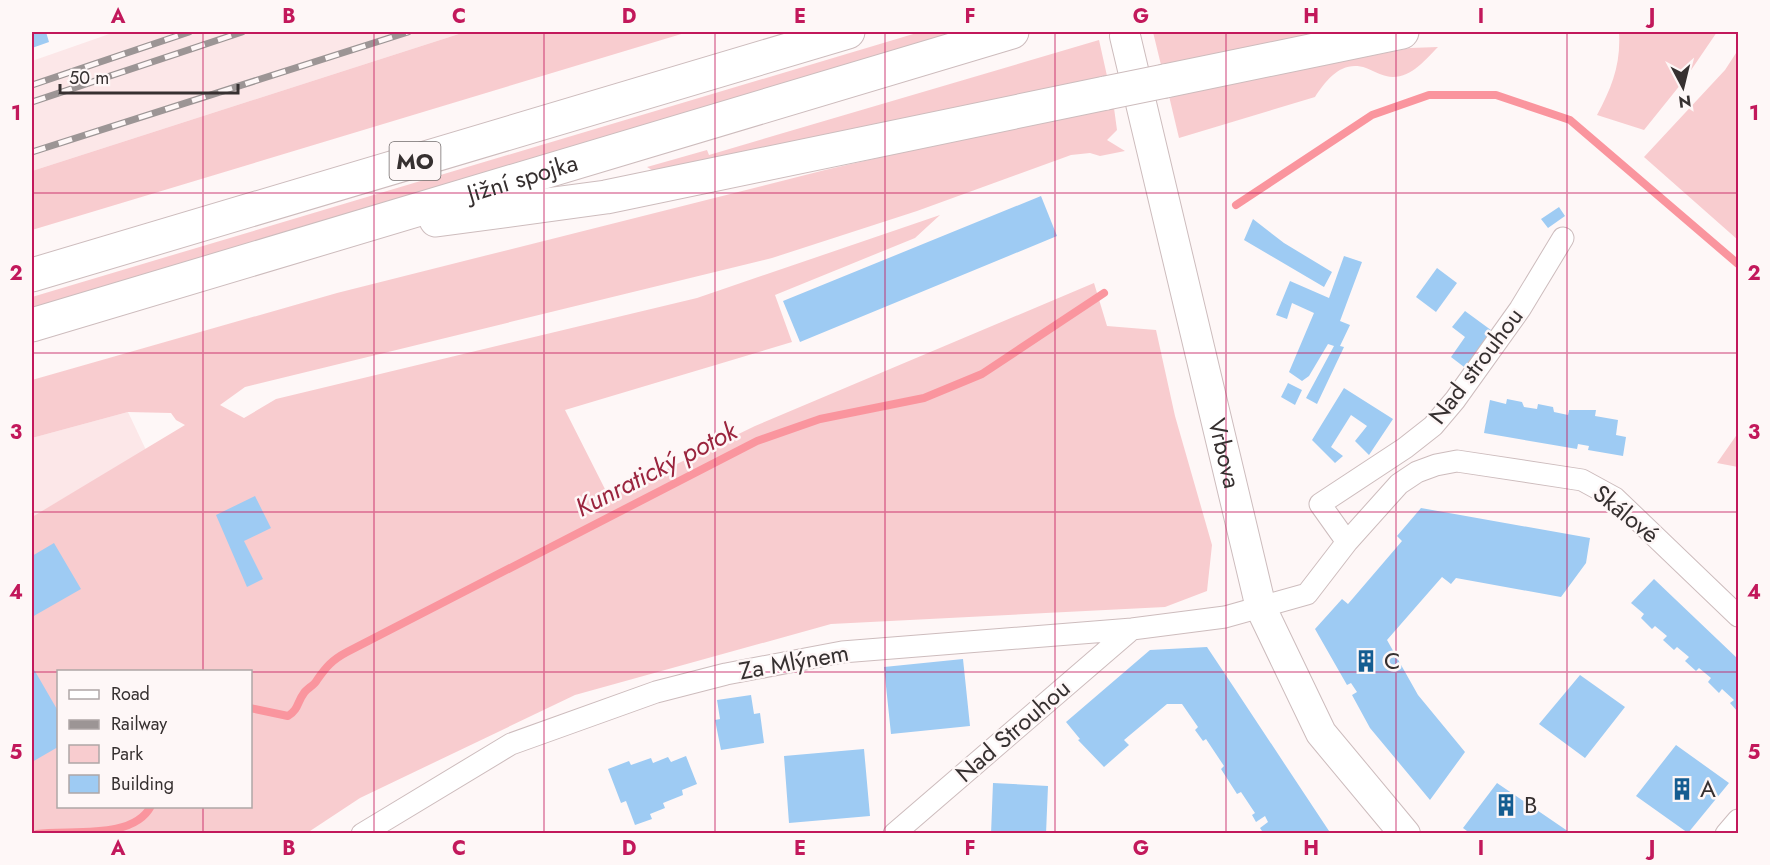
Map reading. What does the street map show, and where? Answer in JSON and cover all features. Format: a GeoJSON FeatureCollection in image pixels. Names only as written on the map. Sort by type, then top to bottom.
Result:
{"type":"FeatureCollection","features":[{"type":"Feature","properties":{"kind":"highway","name":"Jižní spojka"},"geometry":{"type":"LineString","coordinates":[[32,275],[848,32]]}},
{"type":"Feature","properties":{"kind":"highway","name":"Jižní spojka"},"geometry":{"type":"LineString","coordinates":[[32,324],[1012,32]]}},
{"type":"Feature","properties":{"kind":"highway"},"geometry":{"type":"LineString","coordinates":[[342,232],[572,203],[1402,32]]}},
{"type":"Feature","properties":{"kind":"main road","name":"Vrbova"},"geometry":{"type":"LineString","coordinates":[[1125,36],[1261,608],[1321,733],[1405,834]]}},
{"type":"Feature","properties":{"kind":"street","name":"Nad strouhou"},"geometry":{"type":"LineString","coordinates":[[1347,542],[1320,504],[1405,448],[1433,426],[1455,400],[1520,309],[1563,238]]}},
{"type":"Feature","properties":{"kind":"street","name":"Skálové"},"geometry":{"type":"LineString","coordinates":[[1347,542],[1384,498],[1417,472],[1436,465],[1457,461],[1582,480],[1615,498],[1738,615]]}},
{"type":"Feature","properties":{"kind":"street"},"geometry":{"type":"LineString","coordinates":[[1261,608],[1307,594],[1347,542]]}},
{"type":"Feature","properties":{"kind":"street","name":"Za Mlýnem"},"geometry":{"type":"LineString","coordinates":[[362,834],[511,744],[656,692],[716,676],[842,652],[1132,629],[1206,620],[1261,608]]}},
{"type":"Feature","properties":{"kind":"street","name":"Nad Strouhou"},"geometry":{"type":"LineString","coordinates":[[894,834],[1132,629]]}},
{"type":"Feature","properties":{"kind":"street"},"geometry":{"type":"LineString","coordinates":[[1726,834],[1738,820]]}},
{"type":"Feature","properties":{"kind":"shaded area"},"geometry":{"type":"Polygon","coordinates":[[[115,32],[465,32],[32,171],[32,61],[115,32]]]}},
{"type":"Feature","properties":{"kind":"shaded area"},"geometry":{"type":"Polygon","coordinates":[[[128,412],[146,450],[32,517],[32,438],[128,412]]]}},
{"type":"Feature","properties":{"kind":"green space"},"geometry":{"type":"Polygon","coordinates":[[[465,32],[688,32],[32,230],[32,171],[465,32]]]}},
{"type":"Feature","properties":{"kind":"green space"},"geometry":{"type":"Polygon","coordinates":[[[920,32],[961,32],[32,310],[32,297],[920,32]]]}},
{"type":"Feature","properties":{"kind":"green space"},"geometry":{"type":"Polygon","coordinates":[[[1153,32],[1326,32],[1161,65],[1153,32]]]}},
{"type":"Feature","properties":{"kind":"green space"},"geometry":{"type":"Polygon","coordinates":[[[1619,32],[1717,32],[1685,79],[1644,130],[1597,115],[1607,95],[1617,65],[1619,32]]]}},
{"type":"Feature","properties":{"kind":"green space"},"geometry":{"type":"Polygon","coordinates":[[[1099,40],[1107,76],[655,172],[647,167],[707,150],[709,155],[1099,40]]]}},
{"type":"Feature","properties":{"kind":"green space"},"geometry":{"type":"Polygon","coordinates":[[[1438,47],[1406,74],[1390,77],[1357,66],[1342,69],[1330,78],[1315,97],[1179,138],[1169,96],[1410,48],[1438,47]]]}},
{"type":"Feature","properties":{"kind":"green space"},"geometry":{"type":"Polygon","coordinates":[[[1738,50],[1738,240],[1644,157],[1725,70],[1738,50]]]}},
{"type":"Feature","properties":{"kind":"green space"},"geometry":{"type":"Polygon","coordinates":[[[1114,108],[1117,130],[1107,140],[1125,151],[1100,156],[1090,153],[1071,155],[917,211],[772,258],[245,387],[220,405],[244,418],[276,399],[697,298],[940,215],[915,238],[775,295],[792,342],[565,410],[609,497],[755,426],[1094,283],[1107,326],[1156,330],[1175,416],[1212,545],[1207,591],[1165,607],[831,624],[575,695],[360,798],[307,833],[32,833],[32,517],[185,425],[176,420],[171,413],[128,412],[32,438],[32,380],[337,293],[825,170],[999,130],[1114,108]]]}},
{"type":"Feature","properties":{"kind":"green space"},"geometry":{"type":"Polygon","coordinates":[[[1738,433],[1738,467],[1717,463],[1738,433]]]}},
{"type":"Feature","properties":{"kind":"building"},"geometry":{"type":"Polygon","coordinates":[[[32,32],[46,32],[49,42],[32,48],[32,32]]]}},
{"type":"Feature","properties":{"kind":"building"},"geometry":{"type":"Polygon","coordinates":[[[1041,196],[1057,236],[800,342],[783,301],[1041,196]]]}},
{"type":"Feature","properties":{"kind":"building"},"geometry":{"type":"Polygon","coordinates":[[[1559,207],[1565,216],[1548,228],[1541,219],[1559,207]]]}},
{"type":"Feature","properties":{"kind":"building"},"geometry":{"type":"Polygon","coordinates":[[[1253,219],[1284,243],[1332,272],[1324,287],[1244,240],[1253,219]]]}},
{"type":"Feature","properties":{"kind":"building"},"geometry":{"type":"Polygon","coordinates":[[[1344,256],[1362,262],[1340,321],[1350,325],[1340,346],[1344,347],[1317,404],[1306,398],[1334,346],[1328,344],[1309,376],[1302,381],[1289,372],[1314,313],[1292,303],[1287,319],[1276,315],[1290,281],[1329,298],[1344,256]]]}},
{"type":"Feature","properties":{"kind":"building"},"geometry":{"type":"Polygon","coordinates":[[[1437,268],[1457,283],[1436,312],[1416,297],[1437,268]]]}},
{"type":"Feature","properties":{"kind":"building"},"geometry":{"type":"Polygon","coordinates":[[[1465,311],[1495,333],[1468,370],[1451,357],[1465,337],[1452,327],[1465,311]]]}},
{"type":"Feature","properties":{"kind":"building"},"geometry":{"type":"Polygon","coordinates":[[[1288,383],[1302,390],[1295,405],[1281,397],[1288,383]]]}},
{"type":"Feature","properties":{"kind":"building"},"geometry":{"type":"Polygon","coordinates":[[[1344,388],[1393,419],[1369,455],[1355,441],[1367,426],[1351,415],[1331,447],[1343,456],[1335,463],[1312,440],[1344,388]]]}},
{"type":"Feature","properties":{"kind":"building"},"geometry":{"type":"Polygon","coordinates":[[[1507,399],[1522,402],[1524,407],[1537,409],[1538,404],[1553,407],[1554,412],[1568,415],[1569,410],[1596,410],[1595,416],[1618,420],[1616,435],[1626,437],[1623,456],[1588,450],[1589,446],[1578,444],[1577,449],[1484,433],[1490,400],[1506,404],[1507,399]]]}},
{"type":"Feature","properties":{"kind":"building"},"geometry":{"type":"Polygon","coordinates":[[[255,496],[271,528],[244,541],[263,579],[247,587],[216,515],[255,496]]]}},
{"type":"Feature","properties":{"kind":"building","name":"C"},"geometry":{"type":"Polygon","coordinates":[[[1421,508],[1590,538],[1586,563],[1561,597],[1456,578],[1451,584],[1442,577],[1387,640],[1418,695],[1465,752],[1430,800],[1370,728],[1352,695],[1357,692],[1351,683],[1347,685],[1315,629],[1342,599],[1348,604],[1402,541],[1397,536],[1421,508]]]}},
{"type":"Feature","properties":{"kind":"building"},"geometry":{"type":"Polygon","coordinates":[[[54,543],[81,589],[32,617],[32,556],[54,543]]]}},
{"type":"Feature","properties":{"kind":"building"},"geometry":{"type":"Polygon","coordinates":[[[1654,579],[1738,659],[1738,712],[1730,703],[1734,700],[1722,689],[1719,693],[1708,682],[1711,678],[1699,668],[1696,671],[1685,661],[1689,657],[1677,647],[1674,650],[1663,640],[1667,636],[1655,626],[1652,629],[1641,618],[1644,614],[1631,603],[1654,579]]]}},
{"type":"Feature","properties":{"kind":"building"},"geometry":{"type":"Polygon","coordinates":[[[1207,647],[1331,834],[1264,834],[1260,828],[1268,822],[1265,816],[1256,822],[1252,815],[1255,813],[1241,792],[1237,794],[1221,769],[1224,766],[1206,739],[1203,741],[1195,730],[1198,727],[1182,704],[1167,704],[1124,740],[1129,745],[1104,767],[1078,740],[1080,739],[1066,722],[1150,650],[1207,647]]]}},
{"type":"Feature","properties":{"kind":"building"},"geometry":{"type":"Polygon","coordinates":[[[963,659],[970,726],[891,734],[884,667],[963,659]]]}},
{"type":"Feature","properties":{"kind":"building"},"geometry":{"type":"Polygon","coordinates":[[[32,666],[57,709],[57,748],[32,762],[32,666]]]}},
{"type":"Feature","properties":{"kind":"building"},"geometry":{"type":"Polygon","coordinates":[[[1580,675],[1625,707],[1585,758],[1539,724],[1580,675]]]}},
{"type":"Feature","properties":{"kind":"building"},"geometry":{"type":"Polygon","coordinates":[[[751,695],[754,714],[760,713],[764,743],[721,750],[715,720],[720,719],[717,700],[751,695]]]}},
{"type":"Feature","properties":{"kind":"building","name":"A"},"geometry":{"type":"Polygon","coordinates":[[[1676,745],[1729,783],[1688,833],[1636,796],[1676,745]]]}},
{"type":"Feature","properties":{"kind":"building"},"geometry":{"type":"Polygon","coordinates":[[[864,749],[870,816],[789,823],[784,756],[864,749]]]}},
{"type":"Feature","properties":{"kind":"building"},"geometry":{"type":"Polygon","coordinates":[[[686,756],[697,784],[682,790],[683,795],[663,803],[665,808],[650,814],[652,819],[635,825],[626,801],[621,803],[608,769],[629,761],[631,765],[651,758],[653,763],[668,757],[671,762],[686,756]]]}},
{"type":"Feature","properties":{"kind":"building"},"geometry":{"type":"Polygon","coordinates":[[[993,783],[1048,786],[1046,834],[991,834],[993,783]]]}},
{"type":"Feature","properties":{"kind":"building","name":"B"},"geometry":{"type":"Polygon","coordinates":[[[1497,783],[1572,834],[1471,834],[1463,828],[1497,783]]]}},
{"type":"Feature","properties":{"kind":"waterway","name":"Kunratický potok"},"geometry":{"type":"LineString","coordinates":[[1236,205],[1372,115],[1429,95],[1496,95],[1570,120],[1738,264]]}},
{"type":"Feature","properties":{"kind":"waterway","name":"Kunratický potok"},"geometry":{"type":"LineString","coordinates":[[252,708],[288,716],[296,708],[305,691],[314,684],[326,668],[347,652],[757,441],[820,419],[924,398],[982,374],[1104,293]]}},
{"type":"Feature","properties":{"kind":"waterway","name":"Kunratický potok"},"geometry":{"type":"LineString","coordinates":[[37,834],[115,829],[142,817],[149,808]]}},
{"type":"Feature","properties":{"kind":"railway"},"geometry":{"type":"LineString","coordinates":[[32,85],[189,32]]}},
{"type":"Feature","properties":{"kind":"railway"},"geometry":{"type":"LineString","coordinates":[[32,102],[242,32]]}},
{"type":"Feature","properties":{"kind":"railway"},"geometry":{"type":"LineString","coordinates":[[32,152],[408,32]]}},
{"type":"Feature","properties":{"kind":"place","name":"C"},"geometry":{"type":"Point","coordinates":[1366,661]}},
{"type":"Feature","properties":{"kind":"place","name":"A"},"geometry":{"type":"Point","coordinates":[1682,789]}},
{"type":"Feature","properties":{"kind":"place","name":"B"},"geometry":{"type":"Point","coordinates":[1506,805]}}]}
